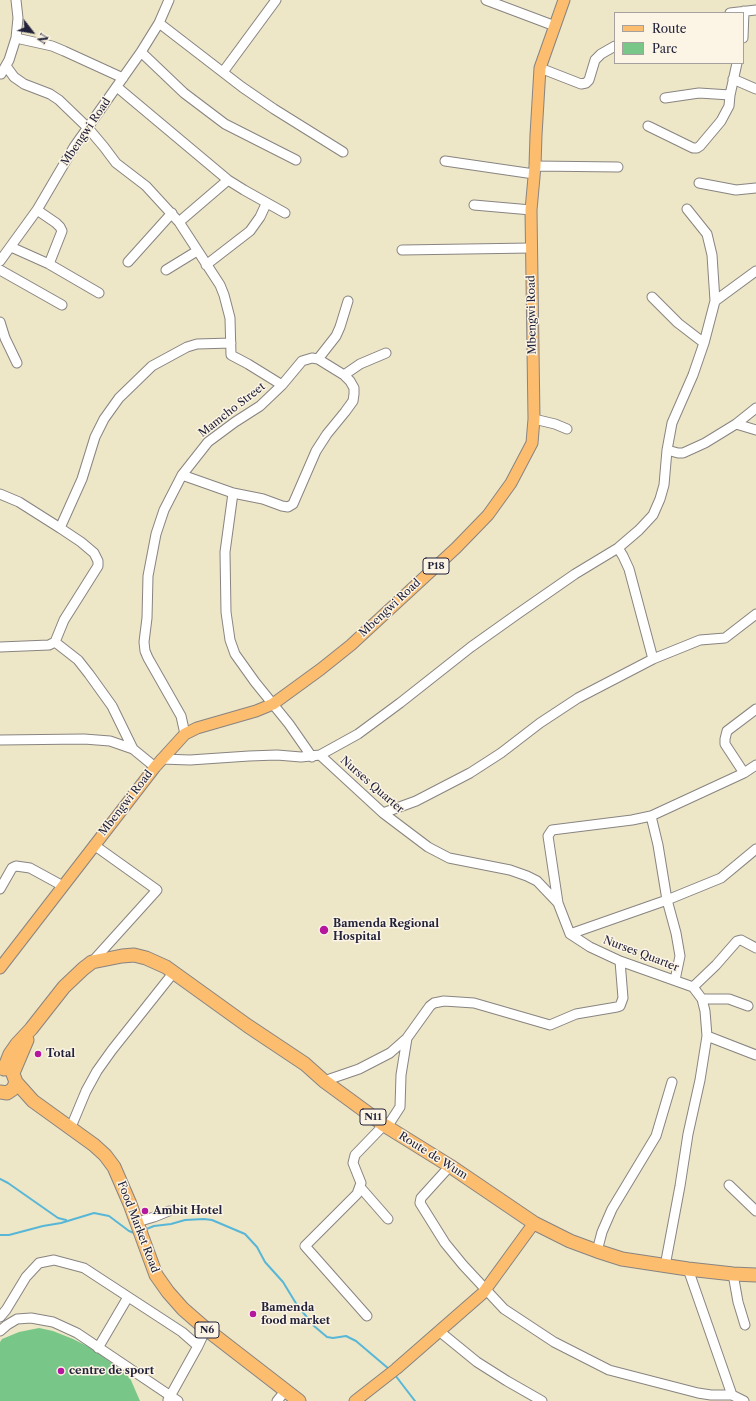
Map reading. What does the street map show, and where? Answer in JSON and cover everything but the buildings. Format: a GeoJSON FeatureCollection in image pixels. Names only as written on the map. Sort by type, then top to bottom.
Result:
{"type":"FeatureCollection","features":[{"type":"Feature","properties":{"kind":"highway","name":"Route de Wum"},"geometry":{"type":"LineString","coordinates":[[6,1072],[31,1029],[64,987],[83,969],[92,962],[122,956],[134,955],[146,958],[174,972],[248,1026],[305,1064],[324,1081],[386,1126],[450,1166],[534,1223],[570,1241],[622,1259],[688,1269],[756,1275]]}},
{"type":"Feature","properties":{"kind":"highway","name":"Food Market Road"},"geometry":{"type":"LineString","coordinates":[[6,1072],[34,1101],[100,1150],[114,1167],[156,1275],[161,1284],[206,1330],[299,1401]]}},
{"type":"Feature","properties":{"kind":"highway","name":"N6"},"geometry":{"type":"LineString","coordinates":[[3,1095],[13,1089],[6,1072]]}},
{"type":"Feature","properties":{"kind":"highway","name":"Food Market Road"},"geometry":{"type":"LineString","coordinates":[[3,1095],[18,1094],[34,1101]]}},
{"type":"Feature","properties":{"kind":"main road","name":"Mbengwi Road"},"geometry":{"type":"LineString","coordinates":[[0,968],[158,763],[185,734],[197,728],[250,714],[273,704],[351,645],[456,548],[488,515],[511,483],[532,443],[534,419],[531,210],[535,170],[540,68],[564,0]]}},
{"type":"Feature","properties":{"kind":"main road"},"geometry":{"type":"LineString","coordinates":[[354,1401],[393,1372],[485,1289],[534,1223]]}},
{"type":"Feature","properties":{"kind":"street"},"geometry":{"type":"LineString","coordinates":[[16,0],[18,18],[16,38],[2,72],[14,76],[24,84],[50,94],[60,100],[88,128],[116,163],[146,186],[172,213],[180,222],[220,286],[228,306],[230,318],[230,353],[233,357],[248,364],[282,385]]}},
{"type":"Feature","properties":{"kind":"street","name":"Mbengwi Road"},"geometry":{"type":"LineString","coordinates":[[0,261],[36,210],[74,147],[141,52],[159,23],[169,0]]}},
{"type":"Feature","properties":{"kind":"street"},"geometry":{"type":"LineString","coordinates":[[223,72],[276,0]]}},
{"type":"Feature","properties":{"kind":"street"},"geometry":{"type":"LineString","coordinates":[[486,0],[554,26]]}},
{"type":"Feature","properties":{"kind":"street"},"geometry":{"type":"LineString","coordinates":[[737,12],[756,10]]}},
{"type":"Feature","properties":{"kind":"street"},"geometry":{"type":"LineString","coordinates":[[159,23],[274,109],[344,152]]}},
{"type":"Feature","properties":{"kind":"street"},"geometry":{"type":"LineString","coordinates":[[16,38],[52,46],[123,78]]}},
{"type":"Feature","properties":{"kind":"street"},"geometry":{"type":"LineString","coordinates":[[540,68],[581,84],[586,83],[589,80],[595,60],[601,54],[614,47]]}},
{"type":"Feature","properties":{"kind":"street"},"geometry":{"type":"LineString","coordinates":[[141,52],[184,93],[225,124],[296,160]]}},
{"type":"Feature","properties":{"kind":"street"},"geometry":{"type":"LineString","coordinates":[[648,126],[693,148],[700,146],[721,121],[728,106],[737,64]]}},
{"type":"Feature","properties":{"kind":"street"},"geometry":{"type":"LineString","coordinates":[[733,79],[756,89]]}},
{"type":"Feature","properties":{"kind":"street"},"geometry":{"type":"LineString","coordinates":[[117,87],[228,180],[266,204],[285,213]]}},
{"type":"Feature","properties":{"kind":"street"},"geometry":{"type":"LineString","coordinates":[[665,98],[699,93],[730,95]]}},
{"type":"Feature","properties":{"kind":"street"},"geometry":{"type":"LineString","coordinates":[[445,161],[535,170],[618,167]]}},
{"type":"Feature","properties":{"kind":"street"},"geometry":{"type":"LineString","coordinates":[[180,222],[228,180]]}},
{"type":"Feature","properties":{"kind":"street"},"geometry":{"type":"LineString","coordinates":[[698,183],[736,190],[756,188]]}},
{"type":"Feature","properties":{"kind":"street"},"geometry":{"type":"LineString","coordinates":[[206,265],[250,231],[260,217],[266,204]]}},
{"type":"Feature","properties":{"kind":"street"},"geometry":{"type":"LineString","coordinates":[[474,205],[531,210]]}},
{"type":"Feature","properties":{"kind":"street"},"geometry":{"type":"LineString","coordinates":[[0,740],[97,739],[110,741],[133,749],[158,763],[277,756],[316,756],[358,734],[471,647],[575,574],[618,548],[640,530],[653,515],[660,499],[664,485],[667,450],[672,423],[693,375],[704,343],[715,301],[712,255],[707,234],[687,209]]}},
{"type":"Feature","properties":{"kind":"street"},"geometry":{"type":"LineString","coordinates":[[36,210],[56,223],[62,231],[49,264]]}},
{"type":"Feature","properties":{"kind":"street"},"geometry":{"type":"LineString","coordinates":[[128,262],[172,213]]}},
{"type":"Feature","properties":{"kind":"street"},"geometry":{"type":"LineString","coordinates":[[11,247],[49,264],[99,293]]}},
{"type":"Feature","properties":{"kind":"street"},"geometry":{"type":"LineString","coordinates":[[402,250],[531,248]]}},
{"type":"Feature","properties":{"kind":"street"},"geometry":{"type":"LineString","coordinates":[[166,270],[197,251]]}},
{"type":"Feature","properties":{"kind":"street"},"geometry":{"type":"LineString","coordinates":[[0,270],[62,305]]}},
{"type":"Feature","properties":{"kind":"street"},"geometry":{"type":"LineString","coordinates":[[715,301],[756,271]]}},
{"type":"Feature","properties":{"kind":"street"},"geometry":{"type":"LineString","coordinates":[[652,297],[678,323],[704,343]]}},
{"type":"Feature","properties":{"kind":"street"},"geometry":{"type":"LineString","coordinates":[[182,475],[233,493],[263,499],[282,506],[288,507],[293,504],[316,451],[353,400],[354,388],[350,381],[344,375],[318,359],[336,336],[348,301]]}},
{"type":"Feature","properties":{"kind":"street"},"geometry":{"type":"LineString","coordinates":[[0,322],[5,338],[17,363]]}},
{"type":"Feature","properties":{"kind":"street"},"geometry":{"type":"LineString","coordinates":[[60,528],[82,479],[99,427],[119,398],[152,366],[187,347],[197,344],[231,343]]}},
{"type":"Feature","properties":{"kind":"street"},"geometry":{"type":"LineString","coordinates":[[344,375],[360,364],[386,353]]}},
{"type":"Feature","properties":{"kind":"street","name":"Mamcho Street"},"geometry":{"type":"LineString","coordinates":[[185,734],[181,716],[148,658],[145,651],[144,642],[150,562],[156,534],[164,510],[182,475],[208,442],[260,406],[282,385],[302,361],[307,359],[318,359]]}},
{"type":"Feature","properties":{"kind":"street"},"geometry":{"type":"LineString","coordinates":[[667,450],[683,453],[705,443],[736,424],[756,408]]}},
{"type":"Feature","properties":{"kind":"street"},"geometry":{"type":"LineString","coordinates":[[534,419],[567,429]]}},
{"type":"Feature","properties":{"kind":"street"},"geometry":{"type":"LineString","coordinates":[[736,424],[756,430]]}},
{"type":"Feature","properties":{"kind":"street"},"geometry":{"type":"LineString","coordinates":[[233,493],[226,552],[225,582],[226,612],[230,640],[235,654],[273,704]]}},
{"type":"Feature","properties":{"kind":"street"},"geometry":{"type":"LineString","coordinates":[[0,494],[19,502],[81,542],[94,553],[98,561],[98,566],[64,620],[56,642],[49,645],[0,647]]}},
{"type":"Feature","properties":{"kind":"street"},"geometry":{"type":"LineString","coordinates":[[618,548],[629,569],[653,659]]}},
{"type":"Feature","properties":{"kind":"street"},"geometry":{"type":"LineString","coordinates":[[383,813],[400,808],[422,798],[470,772],[501,753],[540,723],[578,698],[653,659],[700,640],[725,638],[756,614]]}},
{"type":"Feature","properties":{"kind":"street"},"geometry":{"type":"LineString","coordinates":[[56,642],[78,660],[89,674],[112,706],[133,749]]}},
{"type":"Feature","properties":{"kind":"street","name":"Nurses Quarter"},"geometry":{"type":"LineString","coordinates":[[273,704],[316,756],[383,813],[428,847],[449,858],[499,867],[527,876],[537,881],[558,903],[570,934],[590,947],[620,961],[693,987]]}},
{"type":"Feature","properties":{"kind":"street"},"geometry":{"type":"LineString","coordinates":[[744,773],[725,744],[725,739],[727,731],[756,709]]}},
{"type":"Feature","properties":{"kind":"street"},"geometry":{"type":"LineString","coordinates":[[558,903],[548,836],[552,830],[632,820],[651,816],[744,773],[756,765]]}},
{"type":"Feature","properties":{"kind":"street"},"geometry":{"type":"LineString","coordinates":[[651,816],[658,845],[667,900],[676,933],[680,956],[675,980]]}},
{"type":"Feature","properties":{"kind":"street"},"geometry":{"type":"LineString","coordinates":[[92,962],[157,890],[94,845]]}},
{"type":"Feature","properties":{"kind":"street"},"geometry":{"type":"LineString","coordinates":[[570,934],[667,900],[721,878],[756,849]]}},
{"type":"Feature","properties":{"kind":"street"},"geometry":{"type":"LineString","coordinates":[[0,889],[12,868],[16,866],[30,868],[63,886]]}},
{"type":"Feature","properties":{"kind":"street"},"geometry":{"type":"LineString","coordinates":[[665,1266],[688,1134],[700,1080],[706,1036],[705,1011],[702,999],[693,987],[716,965],[737,941],[741,940],[756,948]]}},
{"type":"Feature","properties":{"kind":"street"},"geometry":{"type":"LineString","coordinates":[[324,1081],[359,1069],[390,1053],[407,1038],[430,1006],[434,1003],[444,1001],[474,1003],[550,1026],[576,1014],[617,1008],[620,1006],[623,998],[620,961]]}},
{"type":"Feature","properties":{"kind":"street"},"geometry":{"type":"LineString","coordinates":[[71,1127],[86,1091],[97,1071],[174,972]]}},
{"type":"Feature","properties":{"kind":"street"},"geometry":{"type":"LineString","coordinates":[[702,999],[729,999],[748,1006]]}},
{"type":"Feature","properties":{"kind":"street"},"geometry":{"type":"LineString","coordinates":[[706,1036],[756,1055]]}},
{"type":"Feature","properties":{"kind":"street"},"geometry":{"type":"LineString","coordinates":[[367,1316],[304,1246],[357,1194],[360,1187],[360,1179],[353,1163],[355,1155],[386,1126],[400,1107],[401,1075],[407,1038]]}},
{"type":"Feature","properties":{"kind":"street"},"geometry":{"type":"LineString","coordinates":[[597,1251],[602,1232],[612,1209],[656,1136],[672,1082]]}},
{"type":"Feature","properties":{"kind":"street"},"geometry":{"type":"LineString","coordinates":[[450,1166],[421,1198],[420,1202],[445,1243],[462,1265],[504,1309],[554,1342],[609,1370],[698,1393],[711,1395],[732,1395],[744,1401]]}},
{"type":"Feature","properties":{"kind":"street"},"geometry":{"type":"LineString","coordinates":[[729,1185],[756,1211]]}},
{"type":"Feature","properties":{"kind":"street"},"geometry":{"type":"LineString","coordinates":[[360,1187],[388,1219]]}},
{"type":"Feature","properties":{"kind":"street"},"geometry":{"type":"LineString","coordinates":[[139,1229],[154,1217],[169,1211]]}},
{"type":"Feature","properties":{"kind":"street"},"geometry":{"type":"LineString","coordinates":[[0,1317],[6,1310],[26,1277],[39,1263],[54,1260],[84,1268],[182,1332],[198,1346]]}},
{"type":"Feature","properties":{"kind":"street"},"geometry":{"type":"LineString","coordinates":[[688,1269],[732,1395]]}},
{"type":"Feature","properties":{"kind":"street"},"geometry":{"type":"LineString","coordinates":[[733,1274],[738,1302],[745,1325]]}},
{"type":"Feature","properties":{"kind":"street"},"geometry":{"type":"LineString","coordinates":[[98,1348],[128,1298]]}},
{"type":"Feature","properties":{"kind":"street"},"geometry":{"type":"LineString","coordinates":[[0,1331],[6,1325],[17,1319],[31,1318],[53,1322],[67,1328],[169,1398],[178,1401]]}},
{"type":"Feature","properties":{"kind":"street"},"geometry":{"type":"LineString","coordinates":[[169,1398],[206,1330]]}},
{"type":"Feature","properties":{"kind":"street"},"geometry":{"type":"LineString","coordinates":[[440,1331],[477,1362],[542,1401]]}},
{"type":"Feature","properties":{"kind":"street"},"geometry":{"type":"LineString","coordinates":[[277,1401],[286,1390]]}},
{"type":"Feature","properties":{"kind":"green space","name":"centre de sport"},"geometry":{"type":"Polygon","coordinates":[[[39,1328],[53,1331],[91,1348],[130,1378],[140,1401],[0,1401],[0,1342],[2,1339],[19,1332],[39,1328]]]}},
{"type":"Feature","properties":{"kind":"waterway"},"geometry":{"type":"LineString","coordinates":[[0,1179],[58,1218],[66,1220]]}},
{"type":"Feature","properties":{"kind":"waterway"},"geometry":{"type":"LineString","coordinates":[[0,1235],[9,1235],[61,1223],[94,1213],[109,1216],[134,1233]]}},
{"type":"Feature","properties":{"kind":"waterway"},"geometry":{"type":"LineString","coordinates":[[144,1230],[154,1226],[171,1224],[185,1220],[204,1219],[212,1220],[245,1234],[257,1247],[265,1262],[283,1282],[297,1305],[314,1326],[327,1337],[333,1338],[346,1336],[356,1341],[389,1369]]}},
{"type":"Feature","properties":{"kind":"waterway"},"geometry":{"type":"LineString","coordinates":[[395,1375],[415,1401]]}},
{"type":"Feature","properties":{"kind":"place","name":"Bamenda Regional Hospital"},"geometry":{"type":"Point","coordinates":[324,930]}},
{"type":"Feature","properties":{"kind":"place","name":"Total"},"geometry":{"type":"Point","coordinates":[38,1054]}},
{"type":"Feature","properties":{"kind":"place","name":"Ambit Hotel"},"geometry":{"type":"Point","coordinates":[145,1211]}},
{"type":"Feature","properties":{"kind":"place","name":"Bamenda food market"},"geometry":{"type":"Point","coordinates":[253,1314]}},
{"type":"Feature","properties":{"kind":"place","name":"centre de sport"},"geometry":{"type":"Point","coordinates":[61,1371]}}]}
